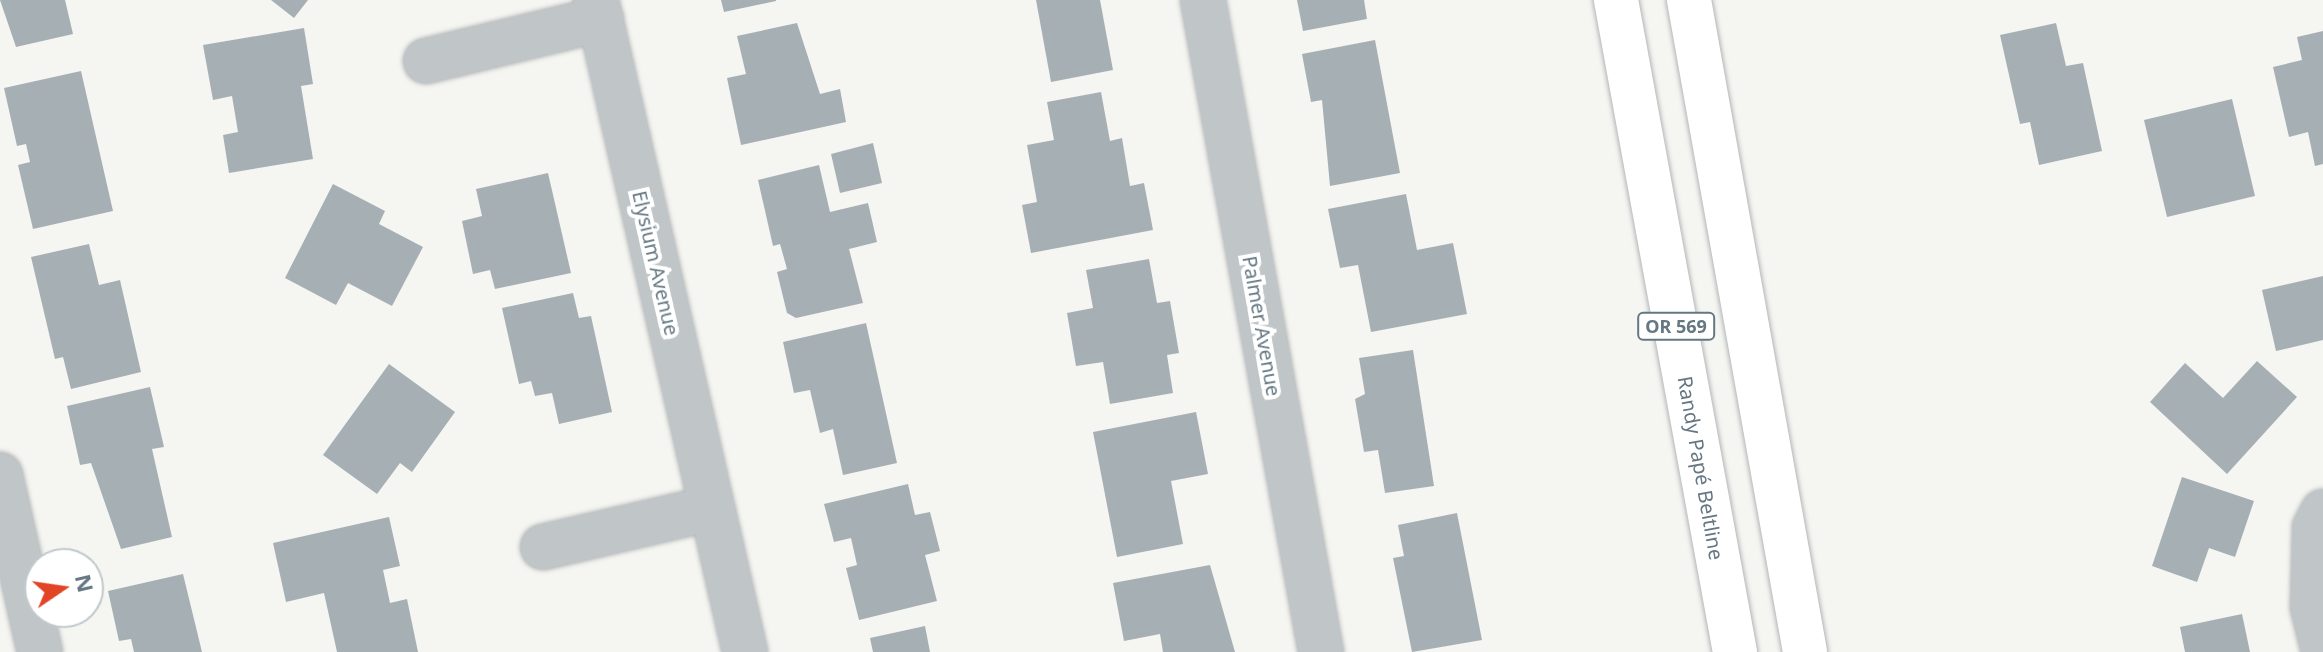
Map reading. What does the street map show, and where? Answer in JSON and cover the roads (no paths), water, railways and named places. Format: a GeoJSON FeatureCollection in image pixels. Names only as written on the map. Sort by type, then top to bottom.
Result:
{"type":"FeatureCollection","features":[{"type":"Feature","properties":{"kind":"highway","name":"Randy Papé Beltline"},"geometry":{"type":"LineString","coordinates":[[1616,0],[1733,646]]}},
{"type":"Feature","properties":{"kind":"highway","name":"OR 569"},"geometry":{"type":"LineString","coordinates":[[1689,0],[1805,652]]}},
{"type":"Feature","properties":{"kind":"street","name":"Palmer Avenue"},"geometry":{"type":"LineString","coordinates":[[1203,0],[1321,652]]}},
{"type":"Feature","properties":{"kind":"street","name":"Elysium Avenue"},"geometry":{"type":"LineString","coordinates":[[426,61],[598,9],[745,652]]}},
{"type":"Feature","properties":{"kind":"street"},"geometry":{"type":"LineString","coordinates":[[0,475],[40,652]]}},
{"type":"Feature","properties":{"kind":"street"},"geometry":{"type":"LineString","coordinates":[[543,547],[712,508]]}},
{"type":"Feature","properties":{"kind":"street"},"geometry":{"type":"LineString","coordinates":[[2323,512],[2315,528],[2313,607],[2323,648]]}}]}
